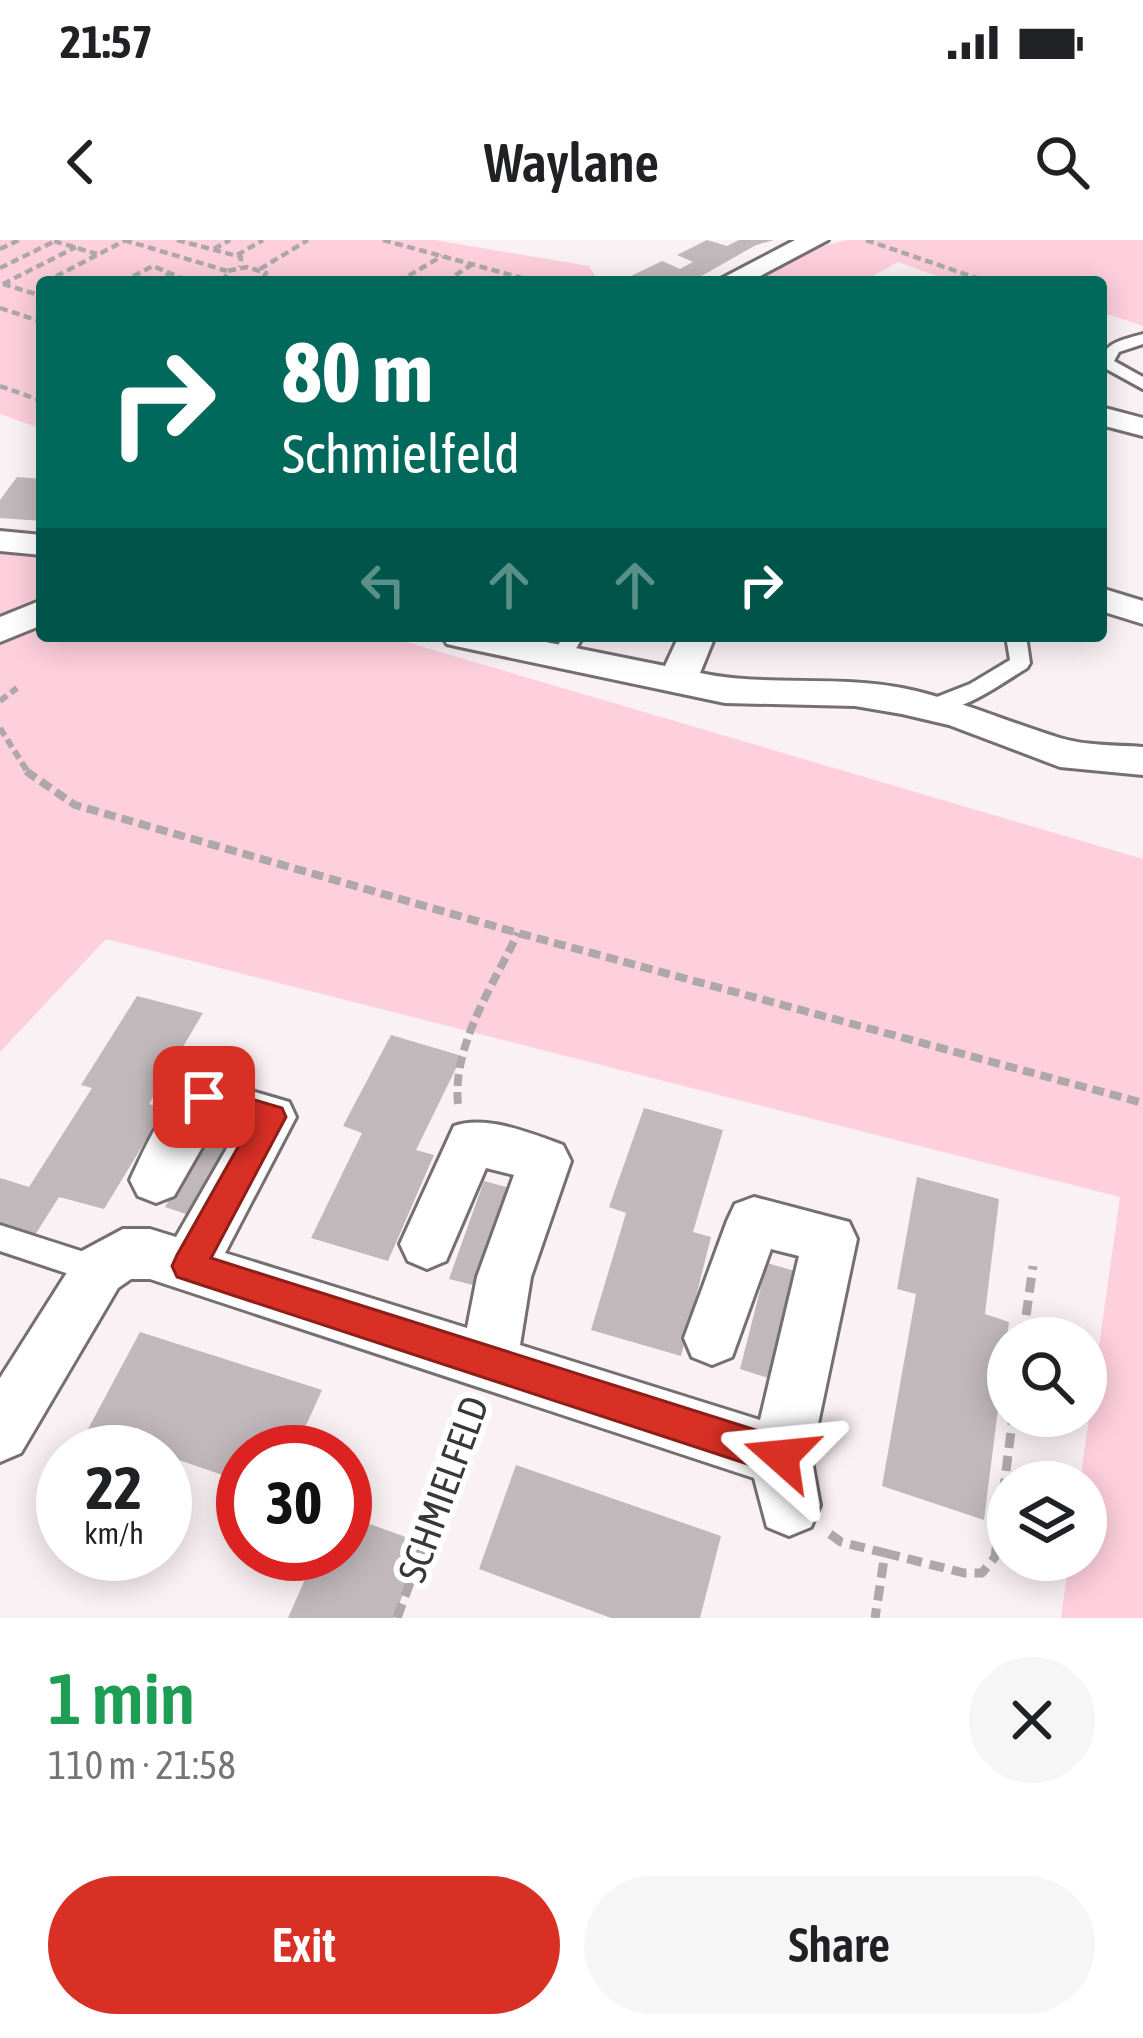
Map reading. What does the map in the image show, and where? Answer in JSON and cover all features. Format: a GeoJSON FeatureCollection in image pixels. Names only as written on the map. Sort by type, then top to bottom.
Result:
{"type":"FeatureCollection","features":[{"type":"Feature","properties":{"kind":"street"},"geometry":{"type":"LineString","coordinates":[[740,276],[815,240]]}},
{"type":"Feature","properties":{"kind":"street"},"geometry":{"type":"LineString","coordinates":[[1107,417],[1140,424]]}},
{"type":"Feature","properties":{"kind":"street"},"geometry":{"type":"LineString","coordinates":[[0,541],[36,544]]}},
{"type":"Feature","properties":{"kind":"street"},"geometry":{"type":"LineString","coordinates":[[1107,601],[1143,613]]}},
{"type":"Feature","properties":{"kind":"street"},"geometry":{"type":"LineString","coordinates":[[0,632],[36,613]]}},
{"type":"Feature","properties":{"kind":"street"},"geometry":{"type":"LineString","coordinates":[[514,642],[567,648],[677,682],[750,693],[855,694],[932,707],[1060,753],[1143,761]]}},
{"type":"Feature","properties":{"kind":"street"},"geometry":{"type":"LineString","coordinates":[[677,682],[694,642]]}},
{"type":"Feature","properties":{"kind":"street"},"geometry":{"type":"LineString","coordinates":[[156,1180],[204,1097],[271,1117],[189,1266]]}},
{"type":"Feature","properties":{"kind":"street"},"geometry":{"type":"LineString","coordinates":[[427,1244],[472,1142]]}},
{"type":"Feature","properties":{"kind":"street","name":"SCHMIELFELD"},"geometry":{"type":"LineString","coordinates":[[472,1142],[544,1162],[504,1276],[489,1360]]}},
{"type":"Feature","properties":{"kind":"street"},"geometry":{"type":"LineString","coordinates":[[712,1338],[754,1221],[830,1239],[785,1481]]}},
{"type":"Feature","properties":{"kind":"street","name":"SCHMIELFELD"},"geometry":{"type":"LineString","coordinates":[[99,1270],[123,1254],[150,1253],[489,1360],[785,1481]]}},
{"type":"Feature","properties":{"kind":"street"},"geometry":{"type":"LineString","coordinates":[[0,1432],[99,1270]]}},
{"type":"Feature","properties":{"kind":"lane"},"geometry":{"type":"LineString","coordinates":[[1107,359],[1113,350],[1143,339]]}},
{"type":"Feature","properties":{"kind":"lane"},"geometry":{"type":"LineString","coordinates":[[1107,363],[1143,384]]}},
{"type":"Feature","properties":{"kind":"lane"},"geometry":{"type":"LineString","coordinates":[[932,707],[977,689],[1020,663],[1017,642]]}},
{"type":"Feature","properties":{"kind":"lane"},"geometry":{"type":"LineString","coordinates":[[0,1238],[99,1270]]}},
{"type":"Feature","properties":{"kind":"path"},"geometry":{"type":"LineString","coordinates":[[0,249],[19,240]]}},
{"type":"Feature","properties":{"kind":"path"},"geometry":{"type":"LineString","coordinates":[[0,268],[54,240],[98,255]]}},
{"type":"Feature","properties":{"kind":"path"},"geometry":{"type":"LineString","coordinates":[[58,276],[125,240],[227,272],[260,268],[308,240]]}},
{"type":"Feature","properties":{"kind":"path"},"geometry":{"type":"LineString","coordinates":[[177,240],[241,257],[240,267]]}},
{"type":"Feature","properties":{"kind":"path"},"geometry":{"type":"LineString","coordinates":[[212,250],[230,240]]}},
{"type":"Feature","properties":{"kind":"path"},"geometry":{"type":"LineString","coordinates":[[235,256],[263,240]]}},
{"type":"Feature","properties":{"kind":"path"},"geometry":{"type":"LineString","coordinates":[[383,240],[502,273],[529,276]]}},
{"type":"Feature","properties":{"kind":"path"},"geometry":{"type":"LineString","coordinates":[[866,240],[971,276]]}},
{"type":"Feature","properties":{"kind":"path"},"geometry":{"type":"LineString","coordinates":[[2,283],[76,248]]}},
{"type":"Feature","properties":{"kind":"path"},"geometry":{"type":"LineString","coordinates":[[408,276],[442,256]]}},
{"type":"Feature","properties":{"kind":"path"},"geometry":{"type":"LineString","coordinates":[[455,276],[472,265]]}},
{"type":"Feature","properties":{"kind":"path"},"geometry":{"type":"LineString","coordinates":[[134,276],[153,266],[180,276]]}},
{"type":"Feature","properties":{"kind":"path"},"geometry":{"type":"LineString","coordinates":[[260,268],[265,276]]}},
{"type":"Feature","properties":{"kind":"path"},"geometry":{"type":"LineString","coordinates":[[225,276],[227,272]]}},
{"type":"Feature","properties":{"kind":"path"},"geometry":{"type":"LineString","coordinates":[[166,276],[172,273]]}},
{"type":"Feature","properties":{"kind":"path"},"geometry":{"type":"LineString","coordinates":[[497,276],[502,273]]}},
{"type":"Feature","properties":{"kind":"path"},"geometry":{"type":"LineString","coordinates":[[2,283],[36,294]]}},
{"type":"Feature","properties":{"kind":"path"},"geometry":{"type":"LineString","coordinates":[[27,291],[36,287]]}},
{"type":"Feature","properties":{"kind":"path"},"geometry":{"type":"LineString","coordinates":[[0,308],[36,320]]}},
{"type":"Feature","properties":{"kind":"path"},"geometry":{"type":"LineString","coordinates":[[0,318],[11,312]]}},
{"type":"Feature","properties":{"kind":"path"},"geometry":{"type":"LineString","coordinates":[[0,386],[36,397]]}},
{"type":"Feature","properties":{"kind":"path"},"geometry":{"type":"LineString","coordinates":[[0,701],[16,688]]}},
{"type":"Feature","properties":{"kind":"path"},"geometry":{"type":"LineString","coordinates":[[0,728],[22,772],[74,805],[518,933],[1143,1103]]}},
{"type":"Feature","properties":{"kind":"path"},"geometry":{"type":"LineString","coordinates":[[472,1142],[453,1090],[518,933]]}},
{"type":"Feature","properties":{"kind":"path"},"geometry":{"type":"LineString","coordinates":[[1026,1317],[1033,1266]]}},
{"type":"Feature","properties":{"kind":"path","name":"SCHMIELFELD"},"geometry":{"type":"LineString","coordinates":[[397,1618],[489,1360]]}},
{"type":"Feature","properties":{"kind":"path"},"geometry":{"type":"LineString","coordinates":[[785,1481],[841,1542],[964,1573],[982,1573],[994,1557],[1010,1437]]}},
{"type":"Feature","properties":{"kind":"path"},"geometry":{"type":"LineString","coordinates":[[874,1618],[885,1553]]}},
{"type":"Feature","properties":{"kind":"shaded area"},"geometry":{"type":"Polygon","coordinates":[[[0,240],[435,240],[589,266],[595,276],[36,276],[36,427],[0,414],[0,240]]]}},
{"type":"Feature","properties":{"kind":"shaded area"},"geometry":{"type":"Polygon","coordinates":[[[847,240],[1143,240],[1143,326],[1107,314],[1107,276],[936,276],[898,262],[873,276],[753,276],[804,251],[847,240]]]}},
{"type":"Feature","properties":{"kind":"shaded area"},"geometry":{"type":"Polygon","coordinates":[[[0,554],[36,556],[36,610],[0,628],[0,554]]]}},
{"type":"Feature","properties":{"kind":"shaded area"},"geometry":{"type":"Polygon","coordinates":[[[36,624],[36,642],[406,642],[1143,859],[1143,1618],[1061,1618],[1066,1581],[1107,1581],[1107,1461],[1083,1461],[1086,1437],[1107,1437],[1107,1317],[1103,1317],[1120,1197],[106,939],[0,1052],[0,641],[36,624]]]}},
{"type":"Feature","properties":{"kind":"building"},"geometry":{"type":"Polygon","coordinates":[[[707,240],[727,246],[739,240],[774,240],[702,276],[631,276],[662,261],[680,269],[693,262],[677,255],[707,240]]]}},
{"type":"Feature","properties":{"kind":"building"},"geometry":{"type":"Polygon","coordinates":[[[17,477],[36,479],[36,521],[0,518],[0,500],[17,477]]]}},
{"type":"Feature","properties":{"kind":"building"},"geometry":{"type":"Polygon","coordinates":[[[137,996],[203,1013],[149,1104],[165,1109],[104,1209],[59,1197],[35,1235],[0,1223],[0,1178],[29,1187],[92,1088],[81,1085],[137,996]]]}},
{"type":"Feature","properties":{"kind":"building"},"geometry":{"type":"Polygon","coordinates":[[[391,1035],[462,1056],[416,1150],[434,1155],[388,1261],[311,1238],[362,1133],[343,1126],[391,1035]]]}},
{"type":"Feature","properties":{"kind":"building"},"geometry":{"type":"Polygon","coordinates":[[[644,1108],[723,1130],[693,1232],[711,1237],[681,1356],[591,1330],[626,1213],[609,1207],[644,1108]]]}},
{"type":"Feature","properties":{"kind":"building"},"geometry":{"type":"Polygon","coordinates":[[[214,1125],[249,1135],[201,1219],[165,1207],[214,1125]]]}},
{"type":"Feature","properties":{"kind":"building"},"geometry":{"type":"Polygon","coordinates":[[[917,1177],[999,1199],[985,1314],[994,1317],[987,1317],[987,1437],[994,1437],[991,1461],[987,1461],[984,1520],[882,1486],[916,1294],[897,1289],[917,1177]]]}},
{"type":"Feature","properties":{"kind":"building"},"geometry":{"type":"Polygon","coordinates":[[[484,1181],[518,1190],[485,1288],[449,1279],[484,1181]]]}},
{"type":"Feature","properties":{"kind":"building"},"geometry":{"type":"Polygon","coordinates":[[[767,1263],[809,1275],[784,1383],[740,1369],[767,1263]]]}},
{"type":"Feature","properties":{"kind":"building"},"geometry":{"type":"Polygon","coordinates":[[[140,1332],[322,1390],[306,1425],[216,1425],[216,1473],[192,1465],[192,1425],[90,1425],[140,1332]]]}},
{"type":"Feature","properties":{"kind":"building"},"geometry":{"type":"Polygon","coordinates":[[[516,1465],[721,1536],[700,1618],[611,1618],[479,1569],[516,1465]]]}},
{"type":"Feature","properties":{"kind":"building"},"geometry":{"type":"Polygon","coordinates":[[[372,1525],[422,1543],[394,1618],[288,1618],[304,1581],[372,1581],[372,1525]]]}},
{"type":"Feature","properties":{"kind":"route"},"geometry":{"type":"LineString","coordinates":[[204,1097],[271,1117],[189,1266],[781,1456]]}}]}
